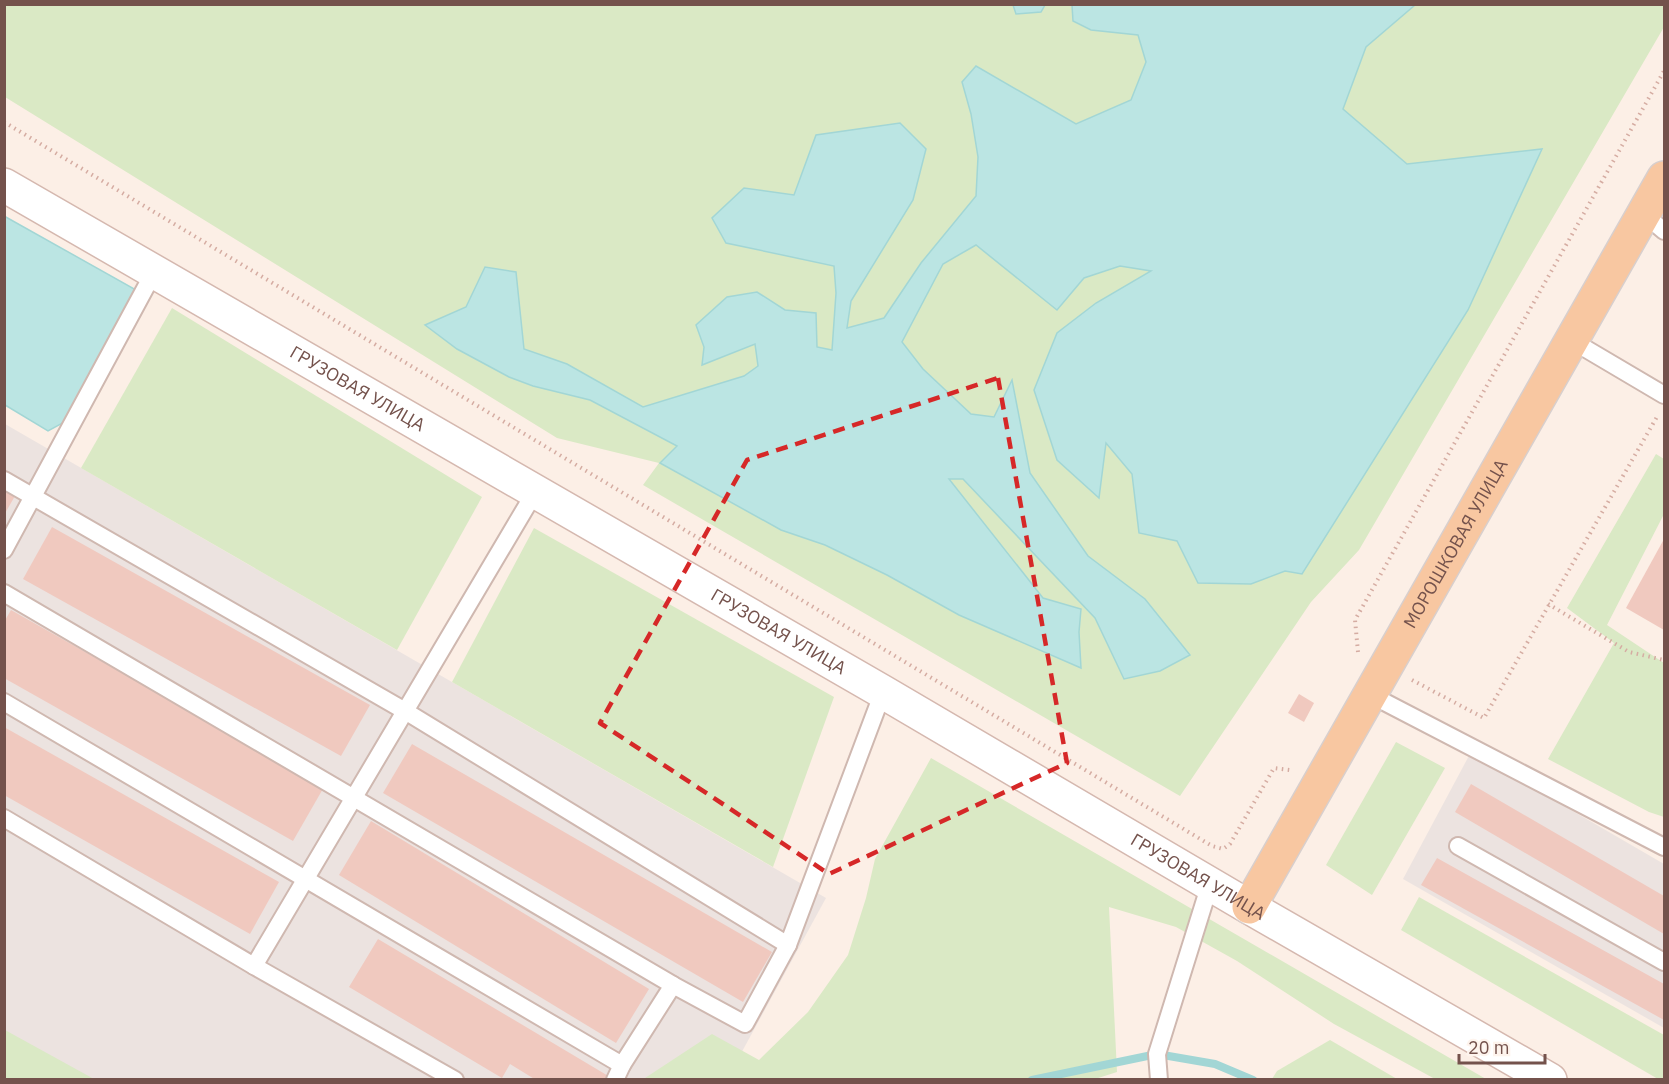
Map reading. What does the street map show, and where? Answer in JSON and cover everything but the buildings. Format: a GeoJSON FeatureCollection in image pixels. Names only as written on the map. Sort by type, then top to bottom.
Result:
{"type":"FeatureCollection","features":[{"type":"Feature","properties":{"kind":"main road","name":"МОРОШКОВАЯ УЛИЦА"},"geometry":{"type":"LineString","coordinates":[[1249,908],[1369,694],[1371,659],[1571,340],[1654,222],[1665,178]]}},
{"type":"Feature","properties":{"kind":"main road","name":"ГРУЗОВАЯ УЛИЦА"},"geometry":{"type":"LineString","coordinates":[[4,185],[883,692],[1249,908],[1550,1080]]}},
{"type":"Feature","properties":{"kind":"lane"},"geometry":{"type":"LineString","coordinates":[[4,550],[154,272]]}},
{"type":"Feature","properties":{"kind":"lane"},"geometry":{"type":"LineString","coordinates":[[1571,340],[1665,395]]}},
{"type":"Feature","properties":{"kind":"lane"},"geometry":{"type":"LineString","coordinates":[[4,480],[405,711],[788,945]]}},
{"type":"Feature","properties":{"kind":"lane"},"geometry":{"type":"LineString","coordinates":[[254,966],[535,492]]}},
{"type":"Feature","properties":{"kind":"lane"},"geometry":{"type":"LineString","coordinates":[[4,593],[673,985],[746,1024],[788,945],[883,692]]}},
{"type":"Feature","properties":{"kind":"lane"},"geometry":{"type":"LineString","coordinates":[[1369,694],[1665,847]]}},
{"type":"Feature","properties":{"kind":"lane"},"geometry":{"type":"LineString","coordinates":[[4,702],[305,879],[619,1072],[673,985]]}},
{"type":"Feature","properties":{"kind":"lane"},"geometry":{"type":"LineString","coordinates":[[4,818],[254,966],[455,1080]]}},
{"type":"Feature","properties":{"kind":"lane"},"geometry":{"type":"LineString","coordinates":[[1458,846],[1665,962]]}},
{"type":"Feature","properties":{"kind":"lane"},"geometry":{"type":"LineString","coordinates":[[1159,1080],[1157,1054],[1209,884]]}},
{"type":"Feature","properties":{"kind":"path"},"geometry":{"type":"LineString","coordinates":[[1371,659],[1356,620],[1665,70]]}},
{"type":"Feature","properties":{"kind":"path"},"geometry":{"type":"LineString","coordinates":[[4,122],[1212,846],[1223,849],[1230,844],[1274,768],[1290,771],[1295,761]]}},
{"type":"Feature","properties":{"kind":"path"},"geometry":{"type":"LineString","coordinates":[[1352,662],[1371,659],[1484,718],[1659,414]]}},
{"type":"Feature","properties":{"kind":"path"},"geometry":{"type":"LineString","coordinates":[[1548,604],[1629,652],[1665,660]]}},
{"type":"Feature","properties":{"kind":"highlighted area"},"geometry":{"type":"Polygon","coordinates":[[[998,378],[1067,763],[829,874],[600,723],[747,460],[998,378]]]}},
{"type":"Feature","properties":{"kind":"shaded area"},"geometry":{"type":"Polygon","coordinates":[[[5,424],[826,898],[727,1079],[39,1080],[5,1060],[5,424]]]}},
{"type":"Feature","properties":{"kind":"shaded area"},"geometry":{"type":"Polygon","coordinates":[[[1471,752],[1664,864],[1664,1028],[1403,879],[1471,752]]]}},
{"type":"Feature","properties":{"kind":"green space"},"geometry":{"type":"Polygon","coordinates":[[[1664,4],[1664,27],[1359,550],[1311,602],[1180,796],[643,485],[659,463],[557,438],[5,97],[4,5],[1664,4]]]}},
{"type":"Feature","properties":{"kind":"green space"},"geometry":{"type":"Polygon","coordinates":[[[172,308],[482,497],[397,650],[81,468],[172,308]]]}},
{"type":"Feature","properties":{"kind":"green space"},"geometry":{"type":"Polygon","coordinates":[[[1656,454],[1664,459],[1664,514],[1607,625],[1664,663],[1664,817],[1649,812],[1548,759],[1614,643],[1567,608],[1656,454]]]}},
{"type":"Feature","properties":{"kind":"green space"},"geometry":{"type":"Polygon","coordinates":[[[534,528],[834,697],[773,867],[452,682],[534,528]]]}},
{"type":"Feature","properties":{"kind":"green space"},"geometry":{"type":"Polygon","coordinates":[[[1396,742],[1445,768],[1372,895],[1326,865],[1396,742]]]}},
{"type":"Feature","properties":{"kind":"green space"},"geometry":{"type":"Polygon","coordinates":[[[931,758],[1486,1079],[1435,1079],[1334,1024],[1237,961],[1176,927],[1109,907],[1117,1072],[1092,1080],[642,1080],[712,1034],[759,1060],[808,1012],[848,955],[866,898],[875,859],[931,758]]]}},
{"type":"Feature","properties":{"kind":"green space"},"geometry":{"type":"Polygon","coordinates":[[[1419,897],[1664,1035],[1664,1079],[1658,1079],[1401,930],[1419,897]]]}},
{"type":"Feature","properties":{"kind":"green space"},"geometry":{"type":"Polygon","coordinates":[[[5,1030],[94,1079],[5,1079],[5,1030]]]}},
{"type":"Feature","properties":{"kind":"green space"},"geometry":{"type":"Polygon","coordinates":[[[1330,1040],[1397,1079],[1272,1079],[1277,1071],[1330,1040]]]}},
{"type":"Feature","properties":{"kind":"water"},"geometry":{"type":"Polygon","coordinates":[[[1013,4],[1045,5],[1041,12],[1016,14],[1013,4]]]}},
{"type":"Feature","properties":{"kind":"water"},"geometry":{"type":"Polygon","coordinates":[[[1072,5],[1415,5],[1366,47],[1343,109],[1407,164],[1542,149],[1468,310],[1302,574],[1285,571],[1251,584],[1198,583],[1177,541],[1139,533],[1132,474],[1106,443],[1099,498],[1057,460],[1034,390],[1057,333],[1096,303],[1151,271],[1120,266],[1084,278],[1057,310],[976,245],[943,264],[902,342],[923,369],[971,414],[994,417],[1012,380],[1030,473],[1088,556],[1145,599],[1190,655],[1160,671],[1124,679],[1095,618],[963,479],[949,479],[1043,598],[1081,609],[1079,632],[1081,668],[959,615],[887,575],[825,545],[781,530],[660,463],[677,446],[590,400],[533,386],[509,377],[457,349],[425,325],[466,307],[485,267],[516,272],[524,349],[567,364],[643,407],[744,376],[758,366],[755,344],[702,365],[704,347],[696,325],[727,297],[757,292],[785,310],[816,313],[817,347],[832,350],[836,293],[834,266],[726,243],[712,218],[744,188],[794,195],[816,135],[900,123],[926,149],[913,200],[851,301],[847,328],[884,318],[921,263],[976,196],[978,157],[971,114],[962,82],[976,66],[1076,124],[1131,100],[1146,62],[1138,35],[1091,30],[1073,21],[1072,5]]]}},
{"type":"Feature","properties":{"kind":"water"},"geometry":{"type":"Polygon","coordinates":[[[4,216],[145,295],[83,412],[48,431],[5,405],[4,216]]]}},
{"type":"Feature","properties":{"kind":"waterway"},"geometry":{"type":"LineString","coordinates":[[1032,1080],[1157,1054],[1215,1064],[1253,1080]]}}]}
